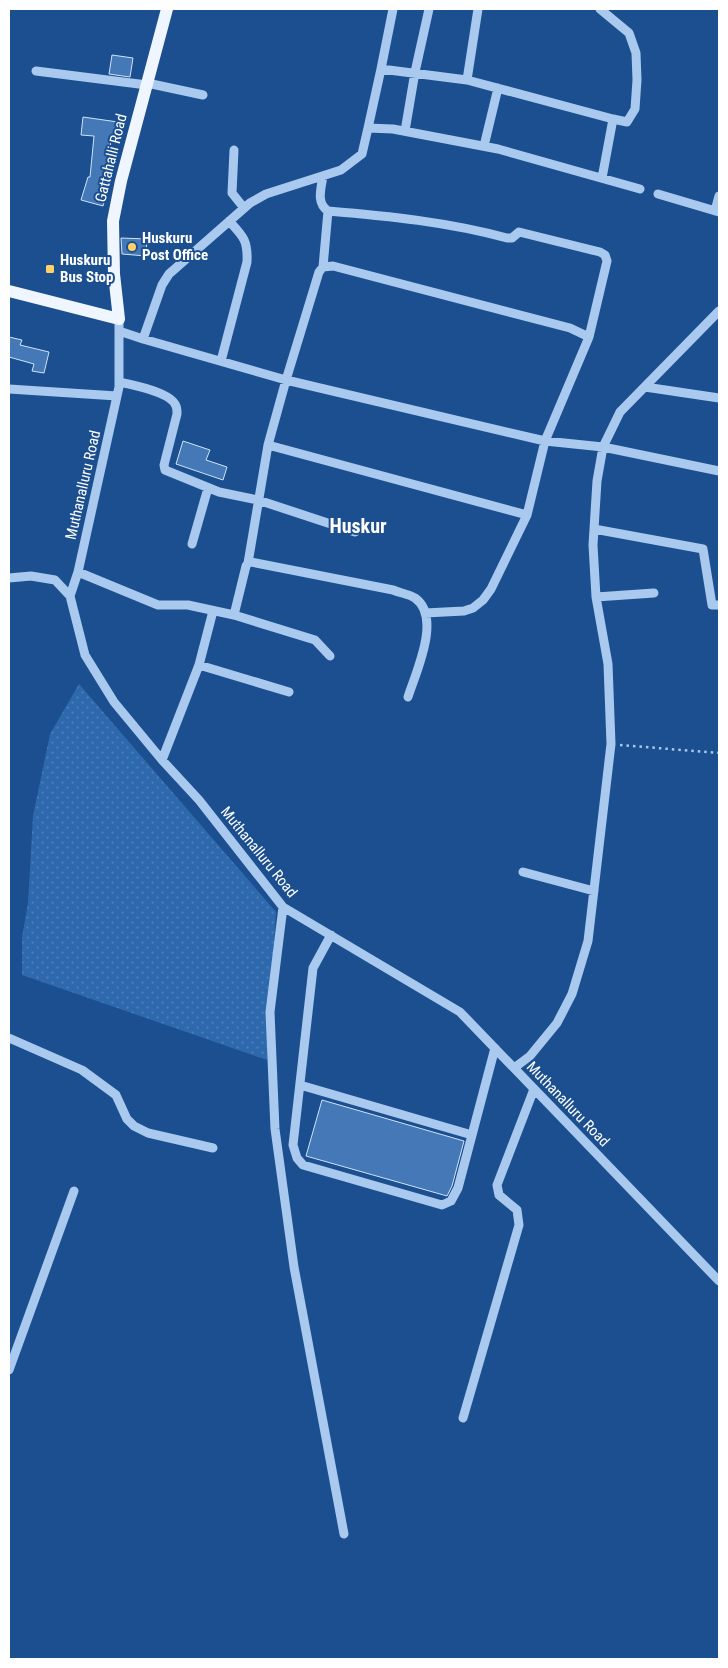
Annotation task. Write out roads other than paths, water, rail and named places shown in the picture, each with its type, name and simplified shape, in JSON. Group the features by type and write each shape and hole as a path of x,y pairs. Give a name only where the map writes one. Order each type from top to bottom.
{"main road":[{"name":"Gattahalli Road","path":"119,325 114,274 113,221 121,181 167,9"},
{"path":"9,291 119,325"}],"street":[{"path":"143,339 164,279 244,208 266,194 341,170 362,154 393,9"},
{"path":"405,131 430,9"},
{"path":"467,80 478,9"},
{"path":"381,68 467,80 627,122 635,109 636,53 629,33 600,9"},
{"path":"36,71 147,84 204,95"},
{"path":"484,146 498,88"},
{"path":"602,178 613,119"},
{"path":"368,128 393,129 484,146 640,190"},
{"path":"234,150 232,193 244,208"},
{"path":"323,176 320,201 323,208 328,211 386,216 474,229 507,238 512,238 519,232 600,252 605,255 607,261 589,336 545,441 527,515 492,589 473,608 464,611 425,613"},
{"path":"658,194 717,212 719,196"},
{"path":"234,615 248,563 268,446 319,272 323,266 328,211"},
{"path":"222,361 247,262 247,247 243,236 229,221"},
{"path":"323,266 332,266 408,285 570,328 589,336"},
{"path":"514,1068 530,1056 557,1024 572,994 588,941 611,744 608,664 596,597 594,545 597,481 603,447 620,412 719,311"},
{"path":"119,325 143,339 286,380 545,441 603,447 719,471"},
{"name":"Muthanalluru Road","path":"119,325 119,382 117,396 78,572 70,596 85,655 114,702 162,760 200,800 283,907 460,1012 719,1281"},
{"path":"119,382 165,396 177,407 165,470 219,492 258,500 355,532"},
{"path":"645,387 719,398"},
{"path":"9,389 117,396"},
{"path":"268,446 527,515"},
{"path":"192,544 208,488"},
{"path":"594,529 703,549 712,605 719,605"},
{"path":"248,563 251,562 393,590 414,598 424,608 428,620 425,642 408,697"},
{"path":"78,572 158,605 179,604 234,615 314,640 330,656"},
{"path":"9,578 31,576 55,580 70,596"},
{"path":"596,597 654,593"},
{"path":"162,760 199,665 213,611"},
{"path":"199,665 289,692"},
{"path":"522,872 594,891"},
{"path":"283,907 270,1012 275,1130 294,1267 344,1534"},
{"path":"331,936 312,968 294,1145 296,1158 303,1165 442,1205 451,1201 458,1188 495,1048"},
{"path":"9,1038 82,1070 116,1095 127,1119 134,1126 148,1133 213,1148"},
{"path":"300,1085 472,1135"},
{"path":"464,1418 519,1225 517,1210 499,1195 497,1185 534,1089"},
{"path":"9,1370 74,1191"}],"place":[{"name":"Huskuru Post Office","path":"132,247"},
{"name":"Huskuru Bus Stop","path":"50,269"}],"district":[{"name":"Huskur","path":"358,526"}]}
